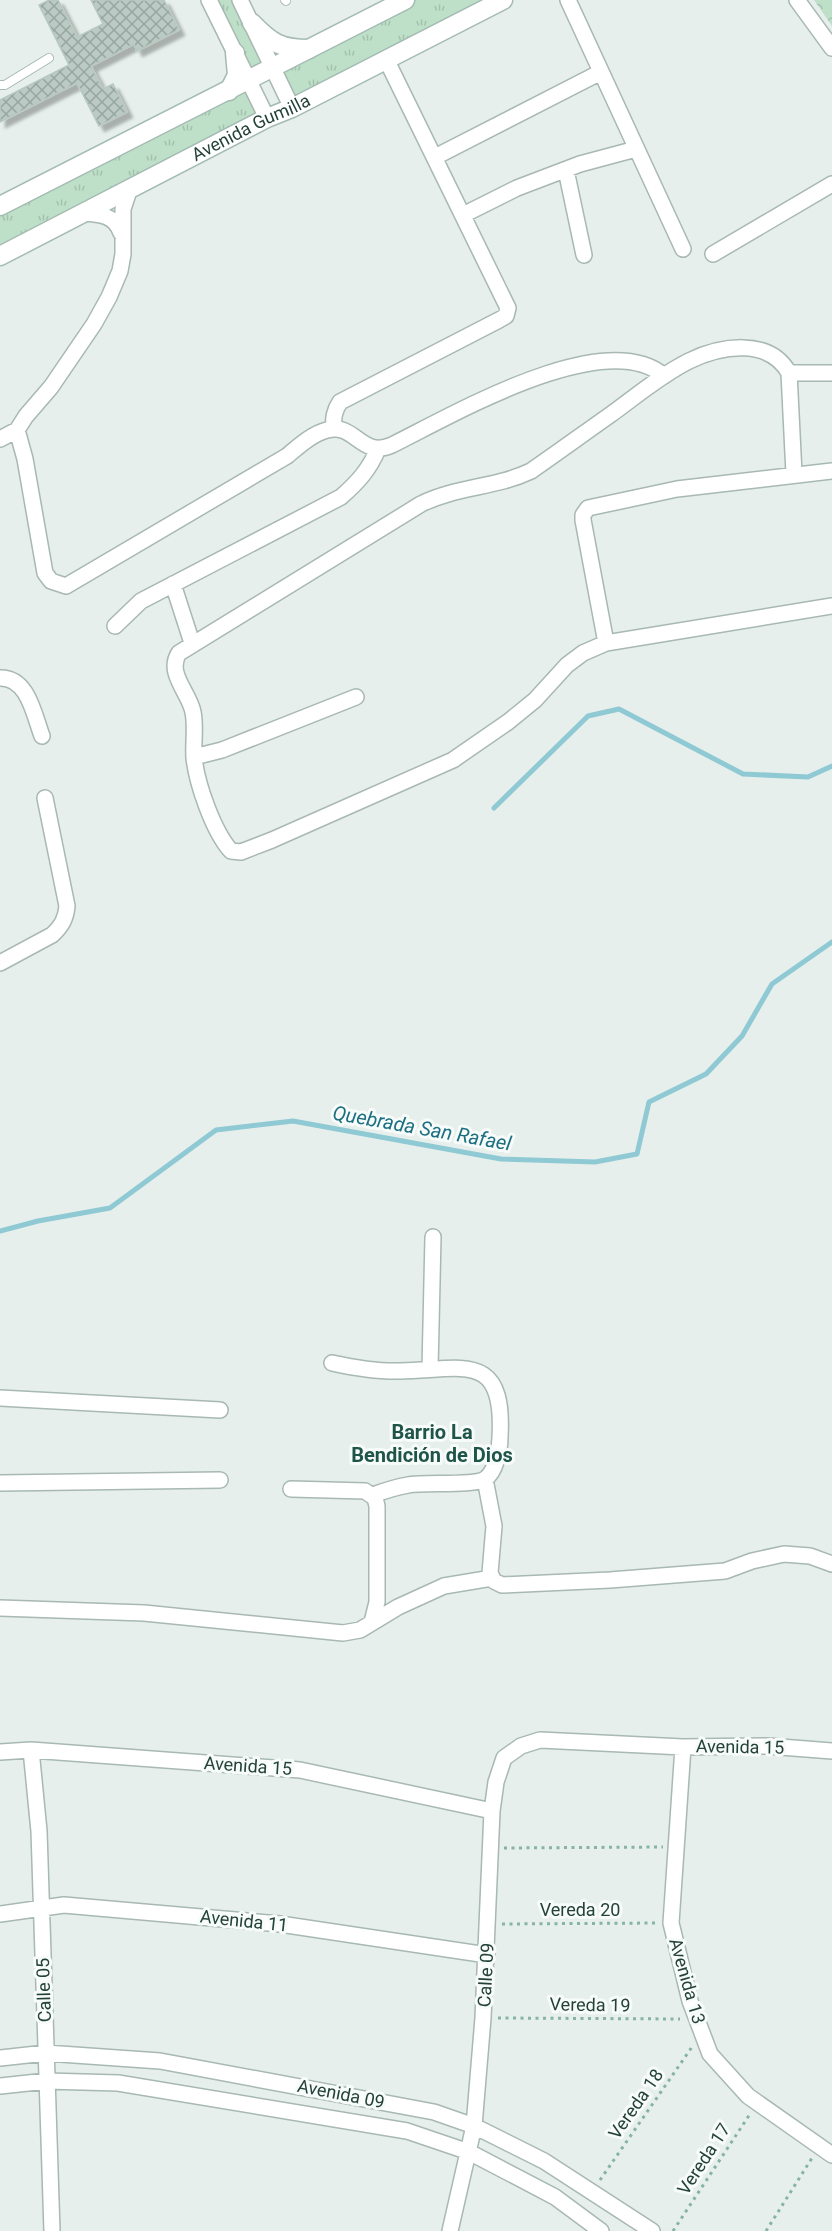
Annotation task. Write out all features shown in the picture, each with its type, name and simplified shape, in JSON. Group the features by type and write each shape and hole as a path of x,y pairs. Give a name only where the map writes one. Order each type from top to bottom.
{"main road":[{"path":"0,206 311,49 383,5 405,0"},
{"name":"Avenida Gumilla","path":"0,256 267,118 292,108 503,0"},
{"path":"252,23 269,40 279,45 311,49"},
{"path":"229,91 237,75 235,53"}],"street":[{"path":"209,0 267,118"},
{"path":"240,0 292,108"},
{"path":"568,0 683,249"},
{"path":"797,0 832,48"},
{"path":"334,429 333,419 340,402 506,316 508,308 387,59"},
{"path":"435,157 600,72"},
{"path":"463,215 517,188 566,170 636,149"},
{"path":"566,170 584,255"},
{"path":"713,254 832,184"},
{"path":"0,439 17,429 51,387 94,324 109,297 123,254 123,209 130,188"},
{"path":"83,213 111,218 118,225 122,236"},
{"path":"794,474 789,373 784,365 771,355 741,347 722,350 689,361 664,376 531,471 508,480 451,492 421,504 179,653 174,668 193,709 194,757 203,793 221,838 231,851 241,852 453,760 508,722 535,700 567,665 583,653 606,643 832,606"},
{"path":"17,429 25,459 45,573 51,581 66,586 287,456 305,441 326,430 334,429 350,434 363,444 378,449 392,445 506,388 545,373 580,365 618,361 647,364 664,376"},
{"path":"789,373 832,373"},
{"path":"115,626 141,601 341,497 359,482 370,467 378,449"},
{"path":"606,643 583,520 583,515 588,508 677,489 832,471"},
{"path":"173,584 192,644"},
{"path":"0,678 13,680 22,687 42,736"},
{"path":"194,757 222,750 356,697"},
{"path":"0,963 52,935 59,929 66,914 68,906 45,798"},
{"path":"430,1369 433,1238"},
{"path":"332,1362 373,1370 401,1371 457,1367 474,1369 481,1372 493,1386 499,1402 500,1438 492,1473 485,1479 476,1482 409,1485 373,1495"},
{"path":"0,1398 220,1410"},
{"path":"485,1479 494,1526 489,1567 492,1578 497,1584 508,1586 725,1571 752,1561 784,1554 810,1556 832,1564"},
{"path":"0,1483 220,1480"},
{"path":"291,1489 365,1491 373,1495 377,1502 377,1602 372,1622"},
{"path":"0,1608 144,1612 343,1634 360,1630 398,1607 444,1586 492,1578"},
{"name":"Avenida 15","path":"540,1740 683,1747 768,1746 832,1751"},
{"name":"Calle 09","path":"450,2231 474,2126 489,1924 492,1811 496,1782 504,1758 521,1746 540,1740"},
{"name":"Avenida 13","path":"683,1747 671,1923 690,2001 710,2054 748,2096 826,2151"},
{"name":"Avenida 15","path":"0,1752 31,1750 300,1770 492,1811"},
{"name":"Calle 05","path":"31,1750 39,1831 52,2231"},
{"name":"Avenida 11","path":"0,1914 64,1905 280,1924 487,1955"},
{"name":"Avenida 09","path":"0,2058 46,2053 160,2061 434,2112 474,2126 544,2161 652,2231"},
{"name":"Avenida 09","path":"0,2086 47,2081 118,2083 407,2131 469,2152 555,2198 601,2231"}],"lane":[{"path":"0,85 5,85 49,58"}],"path":[{"path":"491,1848 676,1847"},
{"name":"Vereda 20","path":"489,1924 671,1923"},
{"name":"Vereda 19","path":"483,2018 700,2026"},
{"name":"Vereda 18","path":"592,2191 700,2026"},
{"name":"Vereda 17","path":"673,2231 758,2102"},
{"path":"766,2231 826,2151"}],"green space":[{"path":"209,0 240,0 274,67 249,81"},
{"path":"407,0 491,0 293,102 277,68"},
{"path":"814,0 832,0 832,26"},
{"path":"248,83 264,117 0,253 0,208"}],"building":[{"path":"49,0 58,0 77,37 103,24 91,0 164,0 179,30 137,51 134,44 91,66 103,89 113,84 127,112 99,126 77,83 0,122 0,100 69,65 39,5"}],"waterway":[{"path":"494,808 588,716 619,709 743,774 808,777 832,766"},
{"name":"Quebrada San Rafael","path":"0,1231 38,1221 110,1208 216,1130 293,1121 501,1159 595,1162 637,1154 649,1102 706,1074 742,1036 772,984 832,942"}],"district":[{"name":"Barrio La Bendición de Dios","path":"432,1444"}]}
